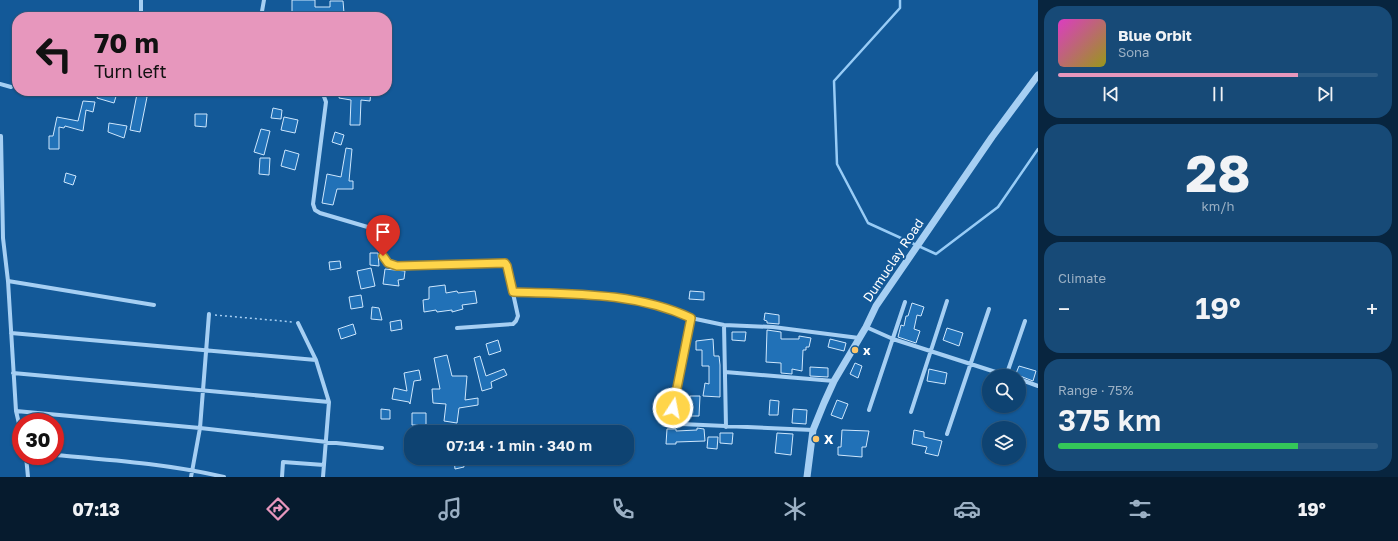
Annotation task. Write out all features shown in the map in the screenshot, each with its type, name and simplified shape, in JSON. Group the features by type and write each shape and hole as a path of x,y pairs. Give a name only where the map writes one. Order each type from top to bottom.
{"street":[{"path":"141,0 141,12"},
{"path":"262,12 264,0"},
{"name":"Dumuclay Road","path":"807,477 813,430 834,381 866,327 876,306 992,137 1038,76"},
{"path":"0,84 12,87"},
{"path":"324,96 326,102 313,204 315,210 320,213 371,228 374,231 383,256 388,263 397,266 505,263 507,266 518,316 513,324 457,328"},
{"path":"0,136 3,238 8,281 16,411 200,428 382,448"},
{"path":"8,281 154,305"},
{"path":"513,292 606,295 674,310 691,318 724,325 773,327 859,338"},
{"path":"911,412 947,301"},
{"path":"869,410 905,302"},
{"path":"947,434 989,309"},
{"path":"191,477 200,428 209,314"},
{"path":"691,318 673,408 675,418 681,424 813,430"},
{"path":"1009,369 1025,321"},
{"path":"298,323 316,360 329,402 323,477"},
{"path":"724,325 726,427"},
{"path":"866,327 893,339 985,369"},
{"path":"11,333 316,360"},
{"path":"725,372 834,381"},
{"path":"13,373 203,389 329,402"},
{"path":"1026,382 1038,386"},
{"path":"64,456 147,463 193,469 224,477"},
{"path":"282,477 284,462 324,465"},
{"path":"27,465 28,477"}],"path":[{"path":"209,314 298,323"}],"building":[{"path":"292,0 315,0 315,7 330,7 330,1 343,1 344,12 292,12"},
{"path":"98,96 116,96 114,103 97,98"},
{"path":"137,96 147,97 140,132 130,130"},
{"path":"339,96 370,96 370,101 361,100 360,125 350,125 351,100 339,98"},
{"path":"83,101 95,102 93,112 86,110 83,131 65,126 64,128 59,127 59,149 49,149 49,136 53,136 57,117 78,121"},
{"path":"273,108 282,110 281,119 271,118"},
{"path":"195,114 207,114 206,127 195,126"},
{"path":"284,117 298,120 295,133 281,130"},
{"path":"109,123 127,126 124,138 108,132"},
{"path":"261,129 270,131 264,155 254,152"},
{"path":"335,132 344,135 341,145 332,142"},
{"path":"346,148 352,149 349,181 353,181 353,189 337,189 333,205 322,203 327,174 341,177"},
{"path":"285,150 299,154 295,170 281,166"},
{"path":"260,158 270,158 269,175 259,174"},
{"path":"66,173 76,176 73,185 64,182"},
{"path":"370,253 378,253 379,266 370,265"},
{"path":"340,261 341,268 330,270 329,262"},
{"path":"371,268 375,286 361,289 357,271"},
{"path":"385,269 405,271 404,279 398,280 399,286 383,284"},
{"path":"445,285 446,293 457,291 458,293 475,291 477,303 462,305 463,309 452,312 452,310 437,312 436,310 424,312 423,300 429,299 429,287"},
{"path":"690,291 704,292 704,300 689,299"},
{"path":"361,295 363,307 351,309 349,297"},
{"path":"912,303 924,307 921,316 917,315 914,329 920,331 916,343 898,337 901,325 904,326 906,316 908,316"},
{"path":"372,307 379,308 382,320 371,319"},
{"path":"765,313 779,315 779,324 767,323 767,321 764,320"},
{"path":"401,320 402,329 391,331 390,322"},
{"path":"353,324 356,334 341,339 338,329"},
{"path":"947,328 963,333 959,346 943,340"},
{"path":"767,330 781,332 781,339 799,339 799,336 811,338 809,347 806,347 806,350 803,350 802,371 792,369 792,374 781,373 781,363 766,362"},
{"path":"732,332 746,332 745,341 732,340"},
{"path":"713,339 714,356 719,356 720,397 703,396 705,383 709,384 709,366 702,366 702,350 696,350 696,341"},
{"path":"830,339 846,343 844,351 828,347"},
{"path":"498,340 501,351 489,355 486,344"},
{"path":"447,355 452,376 467,376 465,400 478,398 478,405 459,408 457,423 444,421 446,404 433,403 432,389 440,389 434,358"},
{"path":"480,356 486,376 504,369 507,375 491,382 492,388 482,391 474,358"},
{"path":"855,363 862,366 858,378 850,374"},
{"path":"1019,366 1036,371 1033,381 1026,378 1026,369 1018,369"},
{"path":"810,367 828,368 828,377 810,376"},
{"path":"929,369 947,373 945,384 927,381"},
{"path":"419,370 421,380 414,381 410,404 409,402 392,399 394,388 407,391 404,373"},
{"path":"690,396 700,396 699,416 690,416"},
{"path":"770,400 779,401 778,415 769,415"},
{"path":"837,400 848,404 842,419 831,415"},
{"path":"381,409 390,410 390,419 381,419"},
{"path":"793,409 807,410 806,424 792,423"},
{"path":"412,413 426,413 426,425 412,425"},
{"path":"697,428 704,429 705,441 676,442 676,444 666,444 667,429 676,429 676,431 697,430"},
{"path":"842,430 869,431 866,447 862,447 862,457 838,455 838,447 841,447"},
{"path":"914,430 924,432 924,437 942,441 938,456 925,453 927,447 912,444"},
{"path":"720,433 733,433 732,444 720,443"},
{"path":"777,433 793,434 791,455 775,453"},
{"path":"708,437 718,437 717,449 707,448"},
{"path":"455,465 464,465 464,467 455,469"}],"waterway":[{"path":"900,0 900,8 834,81 837,164 868,223 936,254 998,207 1038,149"}],"place":[{"name":"x","path":"855,350"},
{"name":"X","path":"816,439"}],"route":[{"path":"383,256 388,263 397,266 505,263 513,292 606,295 674,310 691,318 673,408"}]}
